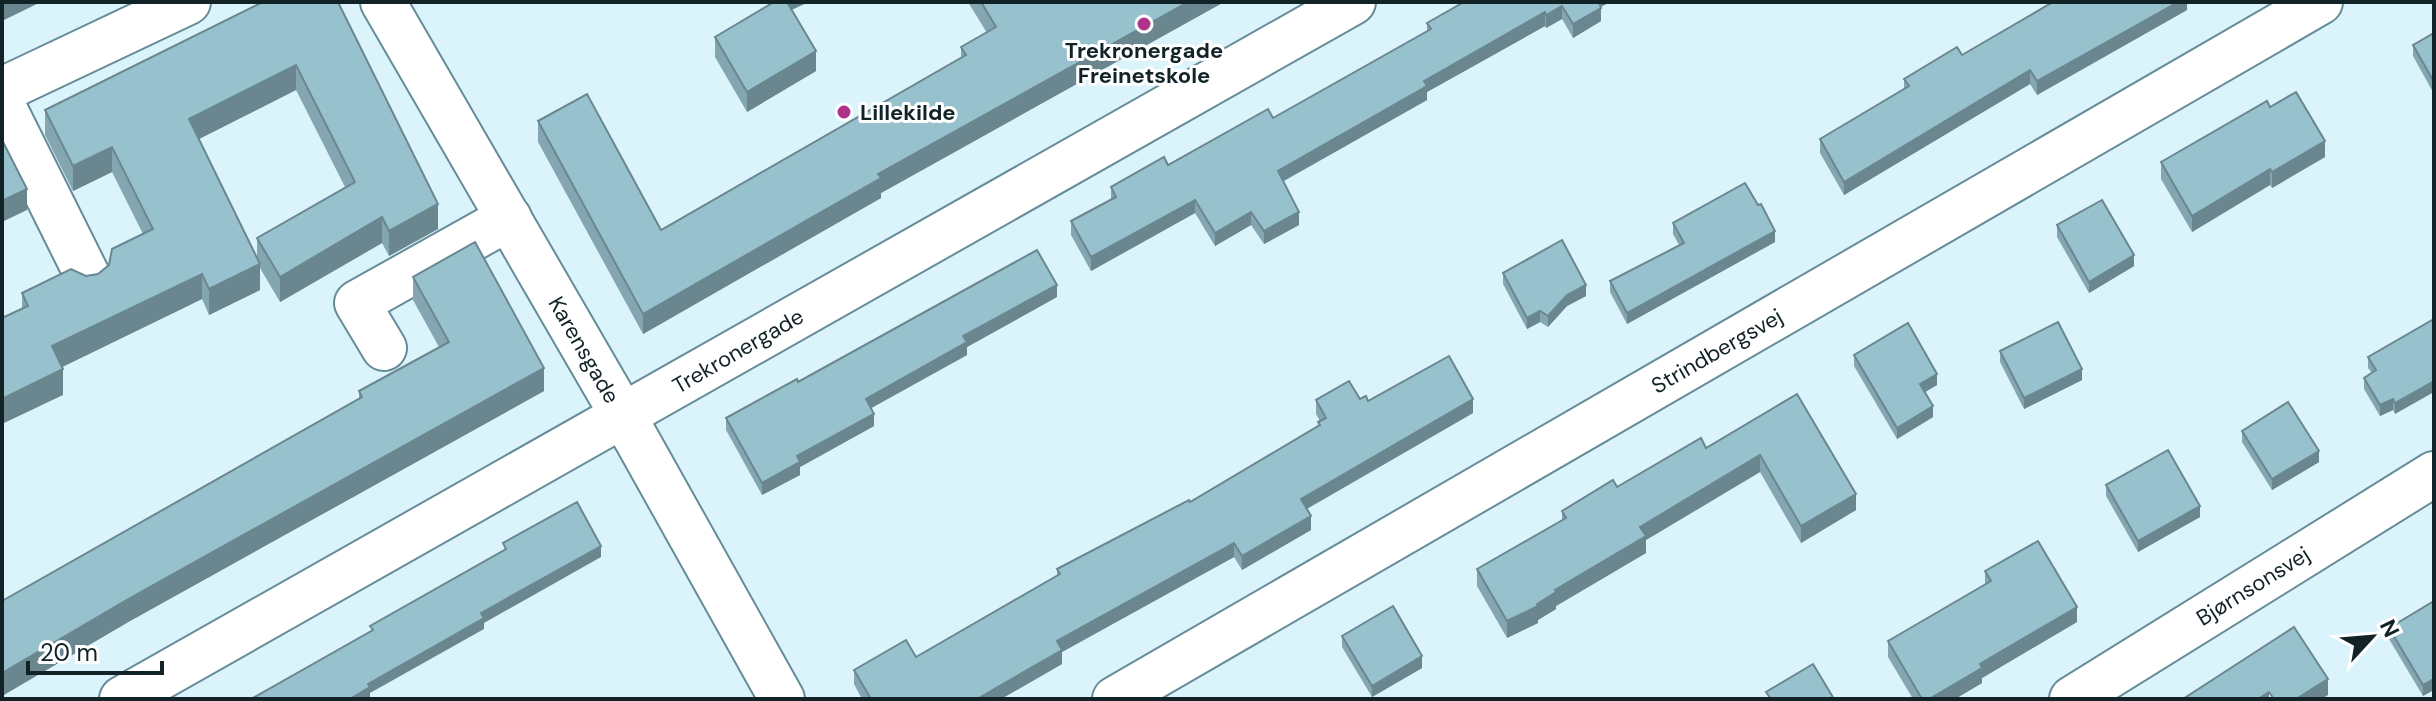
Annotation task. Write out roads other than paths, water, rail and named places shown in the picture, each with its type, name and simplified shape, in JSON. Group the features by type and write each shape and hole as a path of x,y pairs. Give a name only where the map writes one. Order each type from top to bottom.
{"street":[{"path":"2,90 188,2"},
{"name":"Karensgade","path":"383,2 782,699"},
{"name":"Trekronergade","path":"122,699 1353,2"},
{"name":"Strindbergsvej","path":"1115,699 2320,2"},
{"path":"2,104 88,277"},
{"path":"384,348 357,303 509,218"},
{"name":"Bjørnsonsvej","path":"2072,699 2434,474"}],"place":[{"name":"Trekronergade Freinetskole","path":"1144,24"},
{"name":"Lillekilde","path":"844,112"}]}
